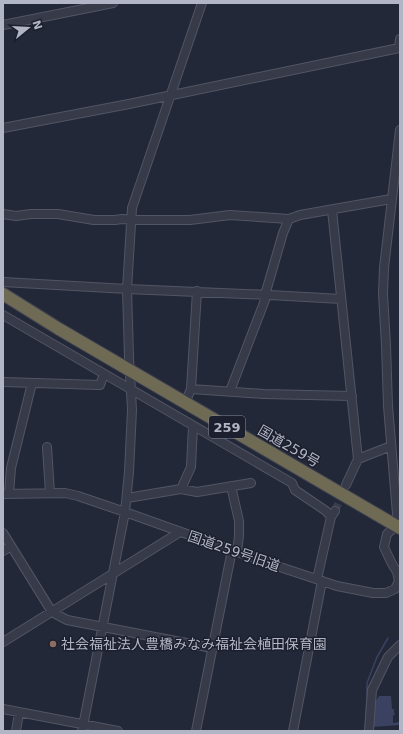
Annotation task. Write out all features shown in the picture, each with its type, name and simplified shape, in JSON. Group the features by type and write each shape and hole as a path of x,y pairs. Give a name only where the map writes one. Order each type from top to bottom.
{"highway":[{"name":"国道259号","path":"3,294 58,329 398,527"},
{"name":"国道259号","path":"3,303 58,329"}],"street":[{"path":"3,25 112,3"},
{"path":"82,728 127,498 132,410 129,370 127,289 132,208 202,3"},
{"path":"3,128 399,48 400,39"},
{"path":"398,527 388,406 383,294 391,199 400,130"},
{"path":"3,214 16,216 31,214 58,214 94,220 122,219 156,221 190,220 230,216 289,219 300,215 391,199"},
{"path":"332,210 358,459 346,485"},
{"path":"230,391 262,310 265,294 289,219"},
{"path":"3,282 341,299"},
{"path":"185,403 191,389 197,291"},
{"path":"3,315 292,482 295,490 326,512 333,514 293,731"},
{"path":"3,382 100,385 104,374"},
{"path":"6,494 32,383"},
{"path":"191,389 264,394 352,396"},
{"path":"181,489 191,467 193,426"},
{"path":"358,459 391,446"},
{"path":"47,447 50,493"},
{"path":"257,462 265,450"},
{"path":"127,498 181,489 197,492 251,483"},
{"path":"196,731 212,648 234,551 239,536 239,521 231,486"},
{"name":"国道259号旧道","path":"6,494 64,493 78,496 337,586 373,593 397,592 399,581 398,572 391,562 384,547 387,534 398,527"},
{"path":"3,642 180,532"},
{"path":"3,533 52,612 67,620 212,648"},
{"path":"3,551 11,546"},
{"path":"369,731 372,690 388,657 400,645"},
{"path":"3,709 82,728 118,731"},
{"path":"16,731 20,713"}],"water":[{"path":"379,696 391,696 392,709 394,709 395,715 393,715 393,723 400,722 400,725 373,727 375,702"}],"waterway":[{"path":"367,696 367,683 377,657 388,638"},
{"path":"365,731 367,697"}],"tunnel":[{"path":"335,511 344,490"}],"place":[{"name":"社会福祉法人豊橋みなみ福祉会植田保育園","path":"53,644"}]}
